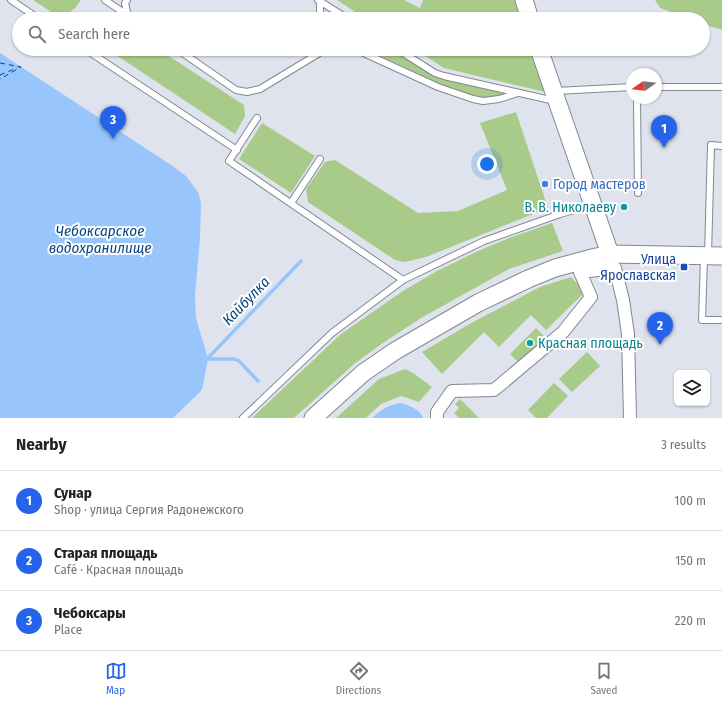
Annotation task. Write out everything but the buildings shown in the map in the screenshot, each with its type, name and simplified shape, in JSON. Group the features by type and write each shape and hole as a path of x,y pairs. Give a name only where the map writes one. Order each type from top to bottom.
{"street":[{"path":"524,0 528,12"},
{"path":"541,56 593,204 623,300 628,334 630,418"},
{"path":"313,418 363,373 395,350 478,302 528,279 555,268 592,258 612,261 711,255"},
{"path":"437,418 437,412 452,391 494,390 563,332 591,297 580,272 612,261"}],"lane":[{"path":"11,0 29,12"},
{"path":"105,0 123,12"},
{"path":"127,0 125,3 128,12"},
{"path":"319,1 320,12"},
{"path":"319,1 337,12"},
{"path":"96,56 237,150"},
{"path":"186,56 236,90 247,92 260,89 312,56"},
{"path":"370,56 438,87 473,99 483,101 499,99 518,93"},
{"path":"408,56 435,73 518,93 555,96 626,89"},
{"path":"662,87 722,87"},
{"path":"637,104 638,193"},
{"path":"257,118 230,161 404,280"},
{"path":"722,146 711,145 711,255 702,320 722,320"},
{"path":"291,203 320,159"},
{"path":"242,418 332,333 404,280 484,242 560,214 593,204"}],"green space":[{"path":"33,0 81,0 70,12 51,12"},
{"path":"337,0 404,0 420,8 423,0 515,0 519,12 355,12"},
{"path":"655,0 722,0 722,30 710,26 710,12 671,12 660,8"},
{"path":"118,56 169,56 244,105 245,116 235,134"},
{"path":"381,56 403,56 432,74 446,80 503,92 504,94 503,97 481,98 453,90"},
{"path":"425,56 533,56 545,92 444,68"},
{"path":"516,112 548,208 426,257 405,262 395,260 308,202 306,189 325,162 335,160 418,213 458,211 507,190 480,123"},
{"path":"262,123 315,156 291,193 239,159"},
{"path":"552,223 563,251 509,269 421,318 354,364 294,418 252,418 341,334 403,291 437,271 478,251"},
{"path":"571,277 585,292 546,330 531,315 499,347 484,332 442,374 422,352 473,322 540,287"},
{"path":"536,328 547,339 521,365 510,354"},
{"path":"587,352 600,366 572,392 559,379"},
{"path":"405,369 432,387 419,402 401,396 381,404 366,418 336,418 379,379"},
{"path":"554,383 568,396 547,418 536,418 528,410"},
{"path":"460,399 479,418 459,418 454,413 459,408 455,404"}],"water":[{"name":"Чебоксарское водохранилище","path":"0,53 171,165 186,176 198,192 201,203 195,296 196,318 208,359 202,390 173,418 0,418"},
{"path":"400,403 411,406 419,412 423,418 372,418 385,408"}],"waterway":[{"name":"Кайбулка","path":"208,358 301,261"},
{"path":"204,359 234,359 239,361 258,381"}],"ferry route":[{"path":"0,63 21,67 0,79"},
{"path":"0,75 17,68"}],"place":[{"name":"Чебоксары","path":"113,139"},
{"name":"Сунар","path":"664,148"},
{"name":"Город мастеров","path":"545,184"},
{"name":"В. В. Николаеву","path":"624,207"},
{"name":"Улица Ярославская","path":"684,267"},
{"name":"Красная площадь","path":"530,343"},
{"name":"Старая площадь","path":"660,345"}]}
